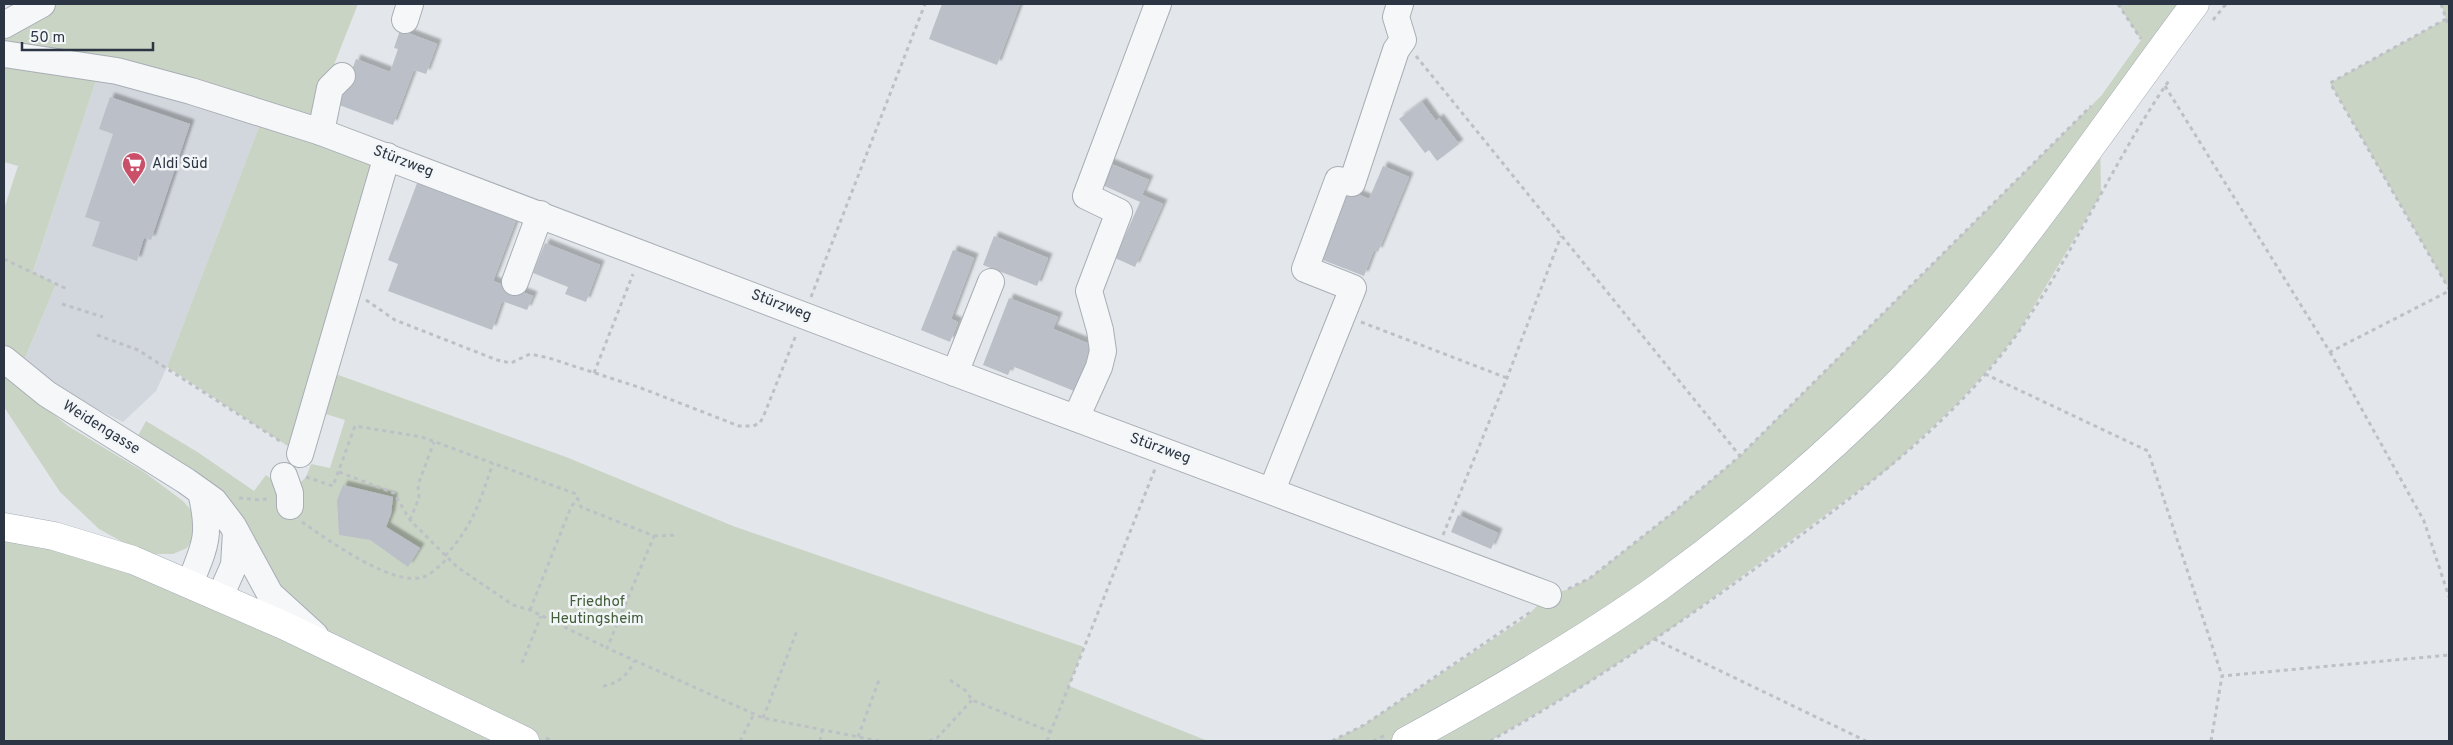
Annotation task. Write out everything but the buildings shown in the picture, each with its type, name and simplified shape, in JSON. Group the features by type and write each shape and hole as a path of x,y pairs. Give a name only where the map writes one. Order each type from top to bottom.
{"main road":[{"path":"1398,737 1553,656 1658,587 1731,531 1824,453 1901,380 1971,302 2057,193 2195,4"},
{"path":"4,527 54,536 133,560 220,597 535,739"}],"street":[{"path":"4,24 42,4"},
{"path":"1076,418 1099,367 1103,351 1100,330 1088,291 1119,212 1086,196 1158,4"},
{"path":"1272,490 1353,288 1305,269 1338,180 1352,183 1396,50 1403,40 1396,17 1400,4"},
{"name":"Stürzweg","path":"4,54 117,71 191,91 321,132 641,252 955,373 1436,551 1548,595"},
{"path":"321,132 330,88 342,76"},
{"path":"293,479 387,156"},
{"path":"515,282 540,214"},
{"path":"955,373 991,282"},
{"name":"Weidengasse","path":"4,359 47,394 201,492 224,512 270,594 311,633 346,655"},
{"path":"190,584 206,540 208,529 201,492"},
{"path":"220,597 234,565 236,532"}],"path":[{"path":"351,277 360,294 386,315 503,362 516,361 530,354 536,355 641,388 730,424 747,427 760,423 925,4"},
{"path":"2118,4 2141,40 2136,48"},
{"path":"2441,4 2449,27"},
{"path":"2330,352 2449,290 2330,83 2446,19"},
{"path":"1403,40 1740,456"},
{"path":"2165,86 2330,352 2424,521 2449,598"},
{"path":"1332,741 1364,725 1525,618 1548,595 1569,589 1590,578 1675,511 1740,456 2094,102"},
{"path":"1436,551 1507,378 1561,236"},
{"path":"594,373 641,252"},
{"path":"4,259 67,289"},
{"path":"62,304 103,317"},
{"path":"1342,315 1507,378"},
{"path":"97,335 138,350 293,479 333,486 355,426 422,437 576,494 581,507 654,536 678,535"},
{"path":"1984,374 2148,451 2222,676 2211,741"},
{"path":"410,520 419,498 418,485 434,442"},
{"path":"1047,741 1162,450"},
{"path":"293,479 298,520 369,565 407,578 424,577 447,557 472,521 493,463"},
{"path":"339,472 394,493 410,520 457,567 513,605 530,610 634,661 763,718 879,741"},
{"path":"235,497 262,500 293,479"},
{"path":"530,610 570,507 578,498"},
{"path":"607,648 654,536"},
{"path":"522,663 541,616"},
{"path":"763,718 797,631"},
{"path":"1654,640 1866,741"},
{"path":"2222,676 2449,655"},
{"path":"603,686 617,682 625,675 634,661"},
{"path":"858,737 879,680"},
{"path":"950,680 966,691 972,700 1051,732"},
{"path":"929,741 937,738 972,700"},
{"path":"740,741 754,714"},
{"path":"820,741 822,730"},
{"path":"1373,741 1398,737"},
{"path":"535,739 553,741"}],"shaded area":[{"path":"100,68 264,114 167,367 156,391 123,422 69,395 23,364 56,284 33,273"}],"green space":[{"name":"Friedhof Heutingsheim","path":"42,4 358,4 309,128 387,156 333,373 566,457 733,526 1084,647 1069,686 1208,741 4,741 4,529 283,625 245,548 132,447 146,421 199,453 254,491 266,475 290,493 306,477 311,464 330,468 345,420 313,410 300,454 167,367 264,114 100,68 33,272 56,284 19,373 4,359 4,209 18,166 4,162 4,25"},
{"path":"2118,4 2195,4 2100,135 2101,194 2019,331 1995,362 1957,404 1889,468 1673,627 1583,686 1490,741 1332,741 1364,725 1525,618 1548,595 1569,589 1590,578 1675,511 1740,456 2101,96 2141,40"},
{"path":"2441,4 2449,4 2449,289 2330,83 2446,19"},
{"path":"4,375 68,426 144,472 183,501 191,510 195,526 194,536 187,548 173,554 155,554 128,545 99,529 60,492 4,407"}],"place":[{"name":"Aldi Süd","path":"134,185"}]}
